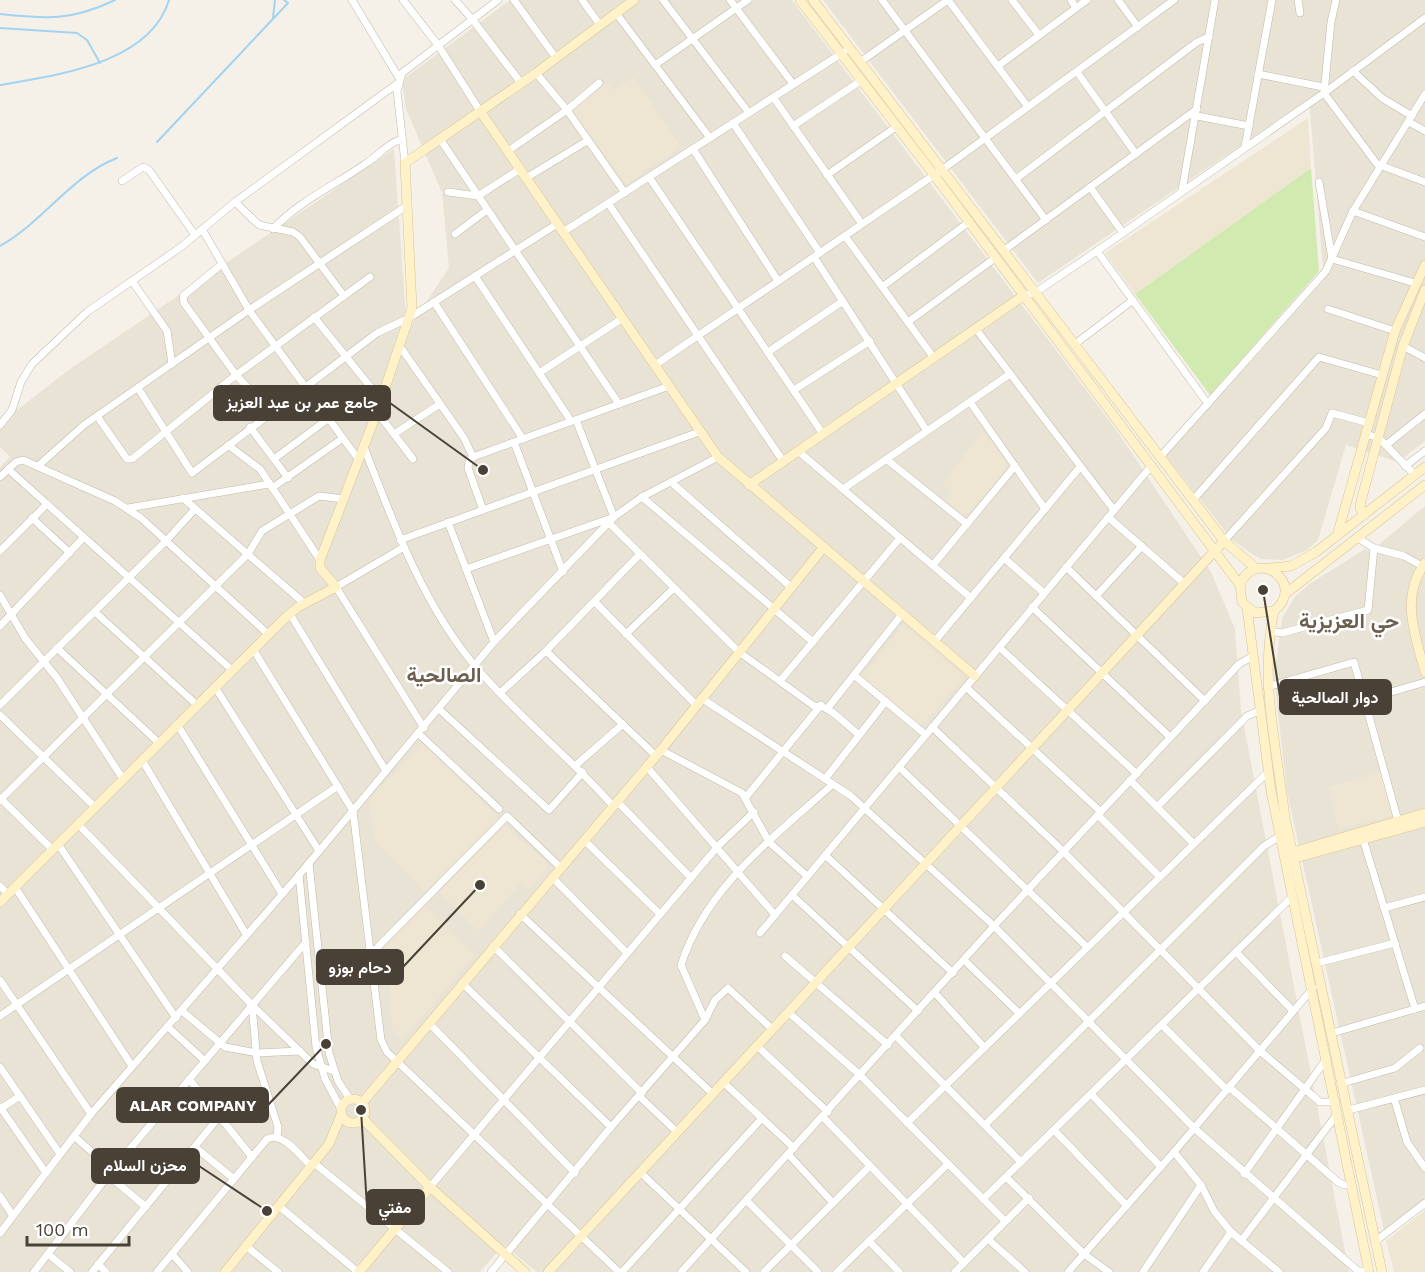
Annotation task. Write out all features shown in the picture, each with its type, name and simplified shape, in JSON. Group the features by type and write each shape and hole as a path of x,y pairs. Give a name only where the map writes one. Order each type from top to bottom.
{"street":[{"path":"352,0 398,81 413,288 409,318 377,412 320,560 320,568 336,587 421,731 499,809"},
{"path":"404,0 438,45 480,111 718,457 975,676"},
{"path":"455,0 521,83"},
{"path":"0,425 12,410 21,382 40,354 87,312 195,235 235,202 398,81 408,67 498,0"},
{"path":"514,0 556,58"},
{"path":"582,0 600,25"},
{"path":"405,163 536,73 634,0"},
{"path":"663,0 749,112"},
{"path":"730,0 793,84"},
{"path":"655,65 748,0"},
{"path":"800,0 934,175 1240,585"},
{"path":"813,0 1224,541 1282,580 1285,594"},
{"path":"882,0 1046,220"},
{"path":"860,62 948,0 1028,107"},
{"path":"1012,0 1039,35"},
{"path":"1071,0 1076,8"},
{"path":"998,66 1087,0"},
{"path":"1118,0 1138,27"},
{"path":"655,365 943,169 1174,0"},
{"path":"1182,191 1215,0"},
{"path":"1245,147 1272,0"},
{"path":"1298,0 1300,13"},
{"path":"1336,0 1331,22 1323,90 1352,134 1381,166 1425,182"},
{"path":"616,13 710,138"},
{"path":"749,485 1023,296 1036,292 1097,251 1425,18"},
{"path":"1016,179 1197,42 1209,37"},
{"path":"138,388 165,434 192,473 377,333 409,318 515,251 625,193 850,48"},
{"path":"1353,71 1382,98 1425,131"},
{"path":"1077,72 1136,154"},
{"path":"536,73 567,110 586,141 625,193"},
{"path":"1258,74 1323,90"},
{"path":"793,126 862,80"},
{"path":"508,151 567,110 599,83"},
{"path":"1160,457 1326,271 1353,211 1425,94"},
{"path":"773,97 862,224"},
{"path":"1003,251 1194,113 1249,126"},
{"path":"733,123 927,431"},
{"path":"827,175 896,127"},
{"path":"273,229 295,207 371,160 394,141 402,139"},
{"path":"440,139 619,404"},
{"path":"526,178 586,141"},
{"path":"693,149 778,281"},
{"path":"122,181 143,167 149,170 195,235"},
{"path":"448,192 478,196 520,169"},
{"path":"649,177 823,434"},
{"path":"1319,182 1332,259"},
{"path":"1090,187 1123,233"},
{"path":"235,202 258,225 300,237 344,296"},
{"path":"608,203 783,461"},
{"path":"38,466 97,416 210,340 249,310 408,205"},
{"path":"455,234 487,210"},
{"path":"1353,211 1425,237"},
{"path":"882,287 969,222"},
{"path":"202,229 249,310 359,460"},
{"path":"845,236 934,357"},
{"path":"1097,251 1208,404"},
{"path":"908,322 995,258"},
{"path":"1332,259 1415,283"},
{"path":"222,264 187,292 182,299 237,375 271,411"},
{"path":"1337,536 1395,331 1425,265"},
{"path":"475,276 539,373 574,420 597,469 610,520 640,554 739,652 814,706 824,707 859,735"},
{"path":"97,416 129,460 275,346 370,277"},
{"path":"132,281 167,331 172,364"},
{"path":"1364,515 1360,508 1360,501 1382,441 1403,346 1424,296"},
{"path":"1075,344 1133,300"},
{"path":"768,352 843,301"},
{"path":"434,302 523,439"},
{"path":"1328,309 1395,331"},
{"path":"314,317 381,400"},
{"path":"539,373 623,318"},
{"path":"976,329 1080,466 1111,513 1142,546 1185,584"},
{"path":"794,390 870,341"},
{"path":"399,345 464,438 474,457"},
{"path":"1403,346 1425,357"},
{"path":"1193,500 1319,357 1382,375"},
{"path":"843,489 1010,374"},
{"path":"483,510 468,468 469,461 474,457 669,386"},
{"path":"274,459 371,387"},
{"path":"970,402 1045,509"},
{"path":"394,434 440,404"},
{"path":"377,412 413,459"},
{"path":"548,1272 1185,584 1326,428 1332,413 1369,423"},
{"path":"1382,441 1425,414"},
{"path":"250,427 288,478"},
{"path":"0,902 268,634 304,603 336,587 402,544 448,522 699,432"},
{"path":"1366,434 1382,441 1415,475"},
{"path":"128,508 271,486 288,478 343,438"},
{"path":"514,442 563,572"},
{"path":"228,445 260,469 320,560"},
{"path":"364,447 402,544 450,632 475,665 500,693 691,878"},
{"path":"798,451 971,598"},
{"path":"1406,466 1425,451"},
{"path":"0,1233 91,1114 299,875 494,642 610,520 642,497 718,457"},
{"path":"886,459 967,524"},
{"path":"0,477 20,460 38,466 128,508 268,634"},
{"path":"760,933 1152,465"},
{"path":"933,565 1015,466"},
{"path":"935,641 1080,466"},
{"path":"595,602 699,702 833,784 864,808 994,926 1125,1060 1244,1174 1358,1271 1369,1272 1313,988 1280,836 1259,711 1247,608 1240,598 1240,585 1246,574 1262,568 1286,567 1298,563 1337,536 1425,466"},
{"path":"8,469 232,670"},
{"path":"671,482 792,588"},
{"path":"1247,608 1260,614 1274,610 1281,603 1285,594 1425,485"},
{"path":"176,1018 119,934 55,847 0,799 84,718 177,621 248,554 262,531 319,496 344,499"},
{"path":"642,497 813,642"},
{"path":"183,498 304,603"},
{"path":"0,551 47,504"},
{"path":"0,705 166,541 195,509"},
{"path":"32,519 69,553"},
{"path":"466,569 610,520"},
{"path":"448,522 494,642"},
{"path":"0,627 84,537"},
{"path":"780,681 900,538"},
{"path":"1358,538 1374,548 1404,556 1424,565 1413,587 1411,614 1425,672"},
{"path":"1096,596 1142,546"},
{"path":"362,1103 647,767 823,548"},
{"path":"1270,631 1282,633 1368,610 1374,548"},
{"path":"500,693 546,651 640,554"},
{"path":"1004,558 1044,593"},
{"path":"1066,567 1205,701"},
{"path":"626,634 674,588"},
{"path":"0,595 123,779"},
{"path":"1032,607 1170,737"},
{"path":"1274,610 1270,631 1267,687 1285,818 1382,1272"},
{"path":"95,612 197,705"},
{"path":"746,797 783,752 855,676 903,613"},
{"path":"290,614 386,771"},
{"path":"999,647 1137,774"},
{"path":"57,648 159,743"},
{"path":"253,649 353,811 381,1040 397,1062 620,1272 762,1118"},
{"path":"546,651 623,724 658,753 746,797 769,842 807,876"},
{"path":"681,1272 826,1115 994,926 1239,664 1253,656"},
{"path":"1267,687 1354,662 1398,821"},
{"path":"855,676 926,735"},
{"path":"1364,700 1425,682"},
{"path":"215,687 319,851"},
{"path":"966,687 1100,813 1159,876"},
{"path":"825,779 886,701"},
{"path":"439,709 549,810 583,772"},
{"path":"1157,807 1247,716 1259,711"},
{"path":"0,715 95,807"},
{"path":"177,724 282,894"},
{"path":"576,765 623,724"},
{"path":"932,727 1064,852 1260,1051 1320,1102 1336,1102"},
{"path":"142,760 246,934"},
{"path":"647,767 718,846 775,915"},
{"path":"899,767 1087,947"},
{"path":"907,1123 1269,771"},
{"path":"1130,780 1193,843"},
{"path":"705,1020 681,965 690,938 722,889 769,842 833,784"},
{"path":"0,1016 338,786"},
{"path":"279,1206 359,1272 718,846 754,812"},
{"path":"1294,855 1425,813"},
{"path":"370,955 507,816 560,867"},
{"path":"1294,855 1425,822"},
{"path":"78,824 252,1005 321,1068 334,1071"},
{"path":"985,1125 1264,846 1280,836"},
{"path":"1363,839 1415,1009"},
{"path":"584,840 660,914"},
{"path":"825,855 953,973"},
{"path":"309,863 327,1044 334,1071 350,1099 362,1103 365,1110 363,1119"},
{"path":"299,875 321,1068 344,1120 352,1124 363,1119"},
{"path":"552,877 627,953"},
{"path":"0,886 12,890 69,969 132,1066"},
{"path":"792,895 918,1011"},
{"path":"983,1200 1292,897"},
{"path":"1384,908 1425,897"},
{"path":"520,914 600,986 713,1094"},
{"path":"34,1272 110,1172 306,942"},
{"path":"1317,963 1395,943"},
{"path":"493,946 677,1132"},
{"path":"1236,952 1293,1011"},
{"path":"785,956 888,1045"},
{"path":"964,960 1019,1013"},
{"path":"0,980 91,1114"},
{"path":"462,983 611,1127"},
{"path":"491,1272 611,1127 705,1020 716,1000 728,988 772,1029"},
{"path":"1068,1272 1174,1152 1313,988"},
{"path":"935,993 984,1047"},
{"path":"252,1005 260,1074 278,1127 277,1136"},
{"path":"1332,1033 1425,1006"},
{"path":"182,1011 219,1045 257,1053 300,1051"},
{"path":"788,1012 860,1075 1005,1221"},
{"path":"429,1023 575,1173"},
{"path":"1162,1025 1228,1088 1338,1182 1352,1185"},
{"path":"168,1027 205,1061"},
{"path":"896,1036 1022,1162"},
{"path":"757,1046 826,1115 870,1166 964,1263"},
{"path":"1343,1083 1399,1066 1420,1048"},
{"path":"1244,1174 1327,1058"},
{"path":"0,1067 60,1154"},
{"path":"189,1079 252,1157"},
{"path":"723,1082 794,1148"},
{"path":"1349,1110 1425,1090"},
{"path":"1091,1094 1161,1167"},
{"path":"20,1096 0,1108 46,1173"},
{"path":"1394,1098 1407,1142 1425,1168"},
{"path":"225,1272 333,1137 341,1112 350,1099"},
{"path":"1241,1241 1338,1113"},
{"path":"92,1272 219,1117"},
{"path":"363,1119 430,1187 525,1272"},
{"path":"1054,1130 1127,1206"},
{"path":"74,1136 146,1207"},
{"path":"157,1272 267,1139 277,1136"},
{"path":"277,1136 396,1228 448,1272"},
{"path":"195,1147 234,1179"},
{"path":"1174,1152 1201,1185 1214,1211 1231,1232 1279,1272"},
{"path":"789,1155 833,1203"},
{"path":"837,1272 948,1164"},
{"path":"764,1272 870,1166"},
{"path":"640,1172 746,1272"},
{"path":"1006,1177 1084,1254 1109,1272"},
{"path":"1143,1272 1201,1185"},
{"path":"0,1196 13,1216"},
{"path":"955,1272 1029,1198"},
{"path":"747,1201 818,1272"},
{"path":"1377,1240 1425,1203"},
{"path":"1203,1272 1231,1232"},
{"path":"988,1239 1025,1272"},
{"path":"869,1240 899,1272"},
{"path":"246,1246 278,1272"},
{"path":"48,1254 70,1272"},
{"path":"172,1254 188,1272"},
{"path":"98,1264 106,1272"}],"shaded area":[{"path":"510,0 792,0 1117,431 1211,572 1235,629 1241,711 1349,1272 537,1272 503,1245 480,1272 0,1272 0,467 10,457 0,447 0,423 70,369 394,149 407,331 449,268 442,193 406,109 402,80"},
{"path":"823,0 1425,0 1425,441 1398,462 1346,445 1318,540 1307,550 1283,560 1260,559 1232,540 1166,456 1324,280 1309,99 1038,283"},
{"path":"634,77 681,147 626,184 571,109 608,83 613,90"},
{"path":"1308,118 1311,168 1135,294 1105,253"},
{"path":"983,431 1006,463 1002,475 964,517 945,500 950,491 942,484"},
{"path":"1425,506 1425,1198 1384,1230 1287,792 1274,678 1282,619 1294,598 1308,585 1365,549 1370,552"},
{"path":"903,625 963,675 963,679 921,727 861,677"},
{"path":"421,745 424,745 500,819 426,892 374,840 369,799"},
{"path":"1382,772 1394,815 1339,830 1328,787"},
{"path":"506,825 549,866 530,889 521,882 479,931 439,892"},
{"path":"425,906 475,955 403,1039 392,1029 386,946"},
{"path":"1425,1210 1425,1272 1394,1272 1386,1241"}],"green space":[{"path":"1311,168 1319,271 1210,395 1135,294"}],"waterway":[{"path":"0,14 59,17 85,12 115,0"},
{"path":"0,85 73,71 122,52 142,39 159,22 169,0"},
{"path":"273,18 275,0"},
{"path":"157,142 288,3 284,0"},
{"path":"0,28 77,33 87,40 100,63"},
{"path":"0,246 30,225 85,176 117,158"}],"place":[{"name":"جامع عمر بن عبد العزيز","path":"483,470"},
{"name":"دوار الصالحية","path":"1263,590"},
{"name":"دحام بوزو","path":"480,885"},
{"name":"ALAR COMPANY","path":"326,1044"},
{"name":"مفتي","path":"361,1110"},
{"name":"محزن السلام","path":"267,1211"}],"district":[{"name":"حي العزيزية","path":"1349,620"},
{"name":"الصالحية","path":"444,674"}]}
